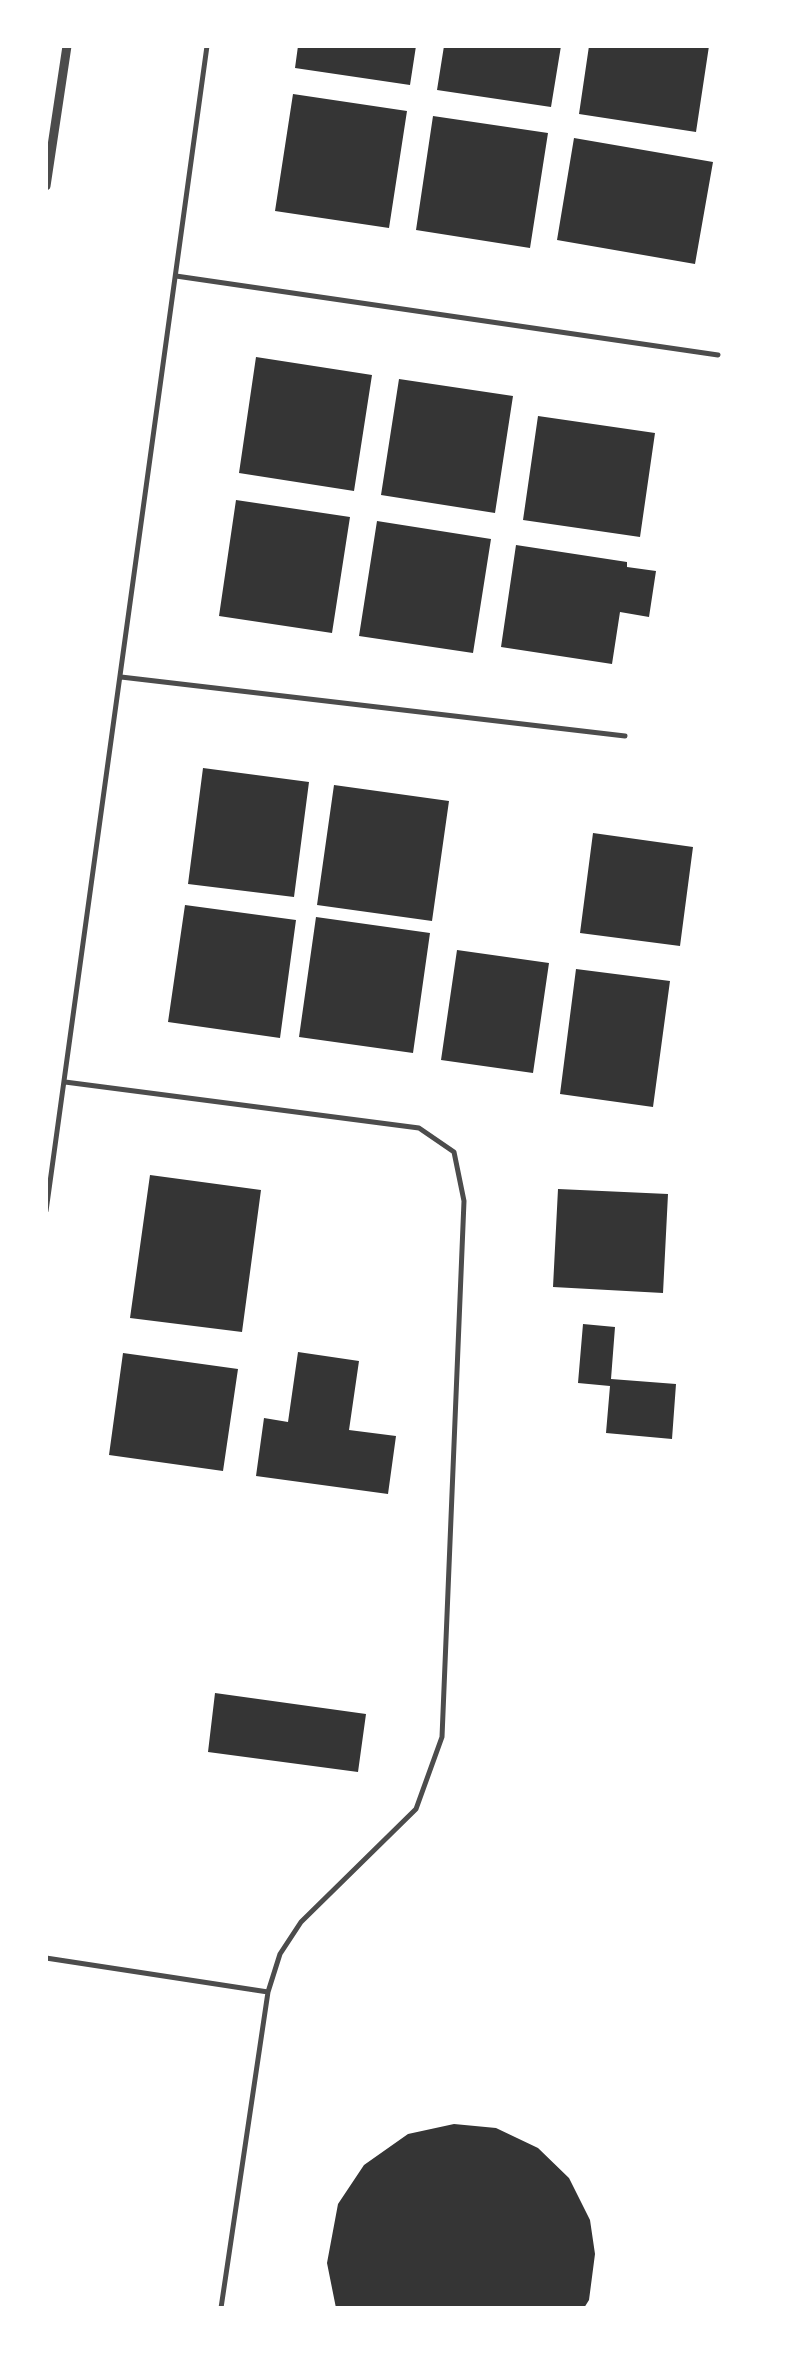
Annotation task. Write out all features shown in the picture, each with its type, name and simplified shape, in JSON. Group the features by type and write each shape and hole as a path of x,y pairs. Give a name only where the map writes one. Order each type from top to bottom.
{"street":[{"path":"46,186 67,46"},
{"path":"46,1211 207,46"},
{"path":"176,276 718,355"},
{"path":"121,676 626,736"},
{"path":"65,1082 419,1128 454,1152 464,1201 442,1737 416,1809 301,1922 280,1954 268,1992 221,2308"},
{"path":"46,1958 268,1992"}],"building":[{"path":"298,46 416,46 410,85 295,68"},
{"path":"444,46 561,46 551,107 437,90"},
{"path":"589,46 709,46 696,132 579,114"},
{"path":"293,94 407,111 389,228 275,211"},
{"path":"433,116 548,133 530,248 416,230"},
{"path":"574,138 713,162 695,264 557,240"},
{"path":"256,357 372,375 354,491 239,473"},
{"path":"399,379 513,396 495,513 381,495"},
{"path":"538,416 655,433 640,537 523,520"},
{"path":"236,500 350,517 332,633 219,616"},
{"path":"377,521 491,539 473,653 359,636"},
{"path":"516,545 627,562 627,567 656,571 649,617 620,612 612,664 501,647"},
{"path":"203,768 309,782 294,897 188,884"},
{"path":"334,785 449,801 432,921 317,905"},
{"path":"593,833 693,847 680,946 580,933"},
{"path":"185,905 296,920 280,1038 168,1022"},
{"path":"316,917 430,933 413,1053 299,1037"},
{"path":"457,950 549,963 533,1073 441,1060"},
{"path":"576,969 670,981 653,1107 560,1094"},
{"path":"150,1175 261,1190 242,1332 130,1318"},
{"path":"558,1189 668,1194 663,1293 553,1287"},
{"path":"583,1324 615,1327 611,1379 676,1384 672,1439 606,1433 610,1386 578,1383"},
{"path":"298,1352 359,1361 349,1430 396,1436 388,1494 256,1476 264,1418 288,1422"},
{"path":"123,1353 238,1369 223,1471 109,1455"},
{"path":"215,1693 366,1714 358,1772 208,1752"},
{"path":"454,2124 496,2128 538,2148 569,2178 590,2220 595,2254 589,2300 584,2308 336,2308 327,2263 338,2204 364,2165 408,2134"}]}
